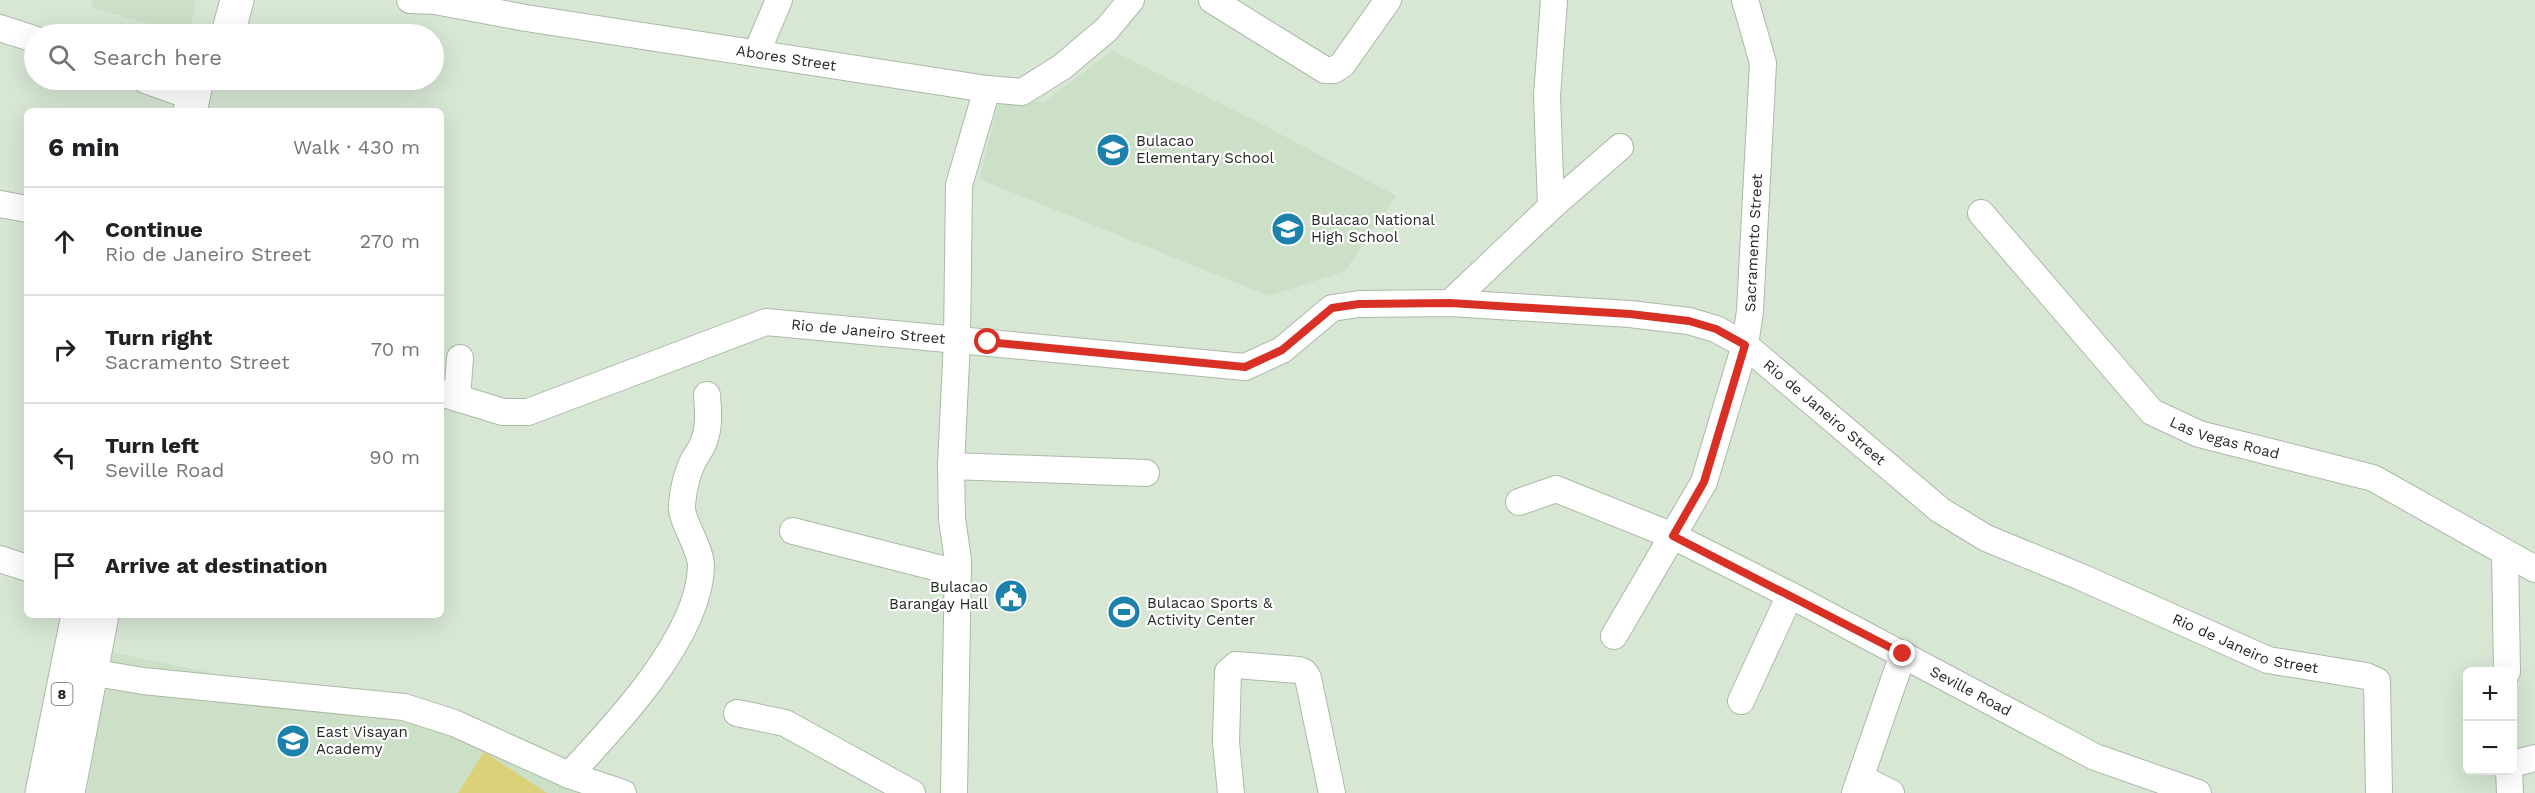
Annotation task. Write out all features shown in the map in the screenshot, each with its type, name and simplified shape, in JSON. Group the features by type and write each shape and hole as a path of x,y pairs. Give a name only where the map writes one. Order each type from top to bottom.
{"main road":[{"path":"209,24 215,0"},
{"path":"231,24 237,0"},
{"name":"8","path":"42,793 77,618"},
{"name":"8","path":"68,793 101,618"}],"street":[{"name":"Abores Street","path":"410,0 531,9 757,52 987,90 1022,92 1062,67 1107,29 1131,0"},
{"path":"757,52 779,0"},
{"path":"1220,2 1325,70 1334,70 1342,65 1388,0"},
{"path":"1551,207 1547,96 1554,0"},
{"name":"Sacramento Street","path":"1614,636 1704,482 1745,345 1750,311 1763,63 1745,0"},
{"path":"0,28 24,36"},
{"path":"181,90 202,96"},
{"path":"954,793 958,573 951,519 951,466 957,340 959,185 987,90"},
{"path":"1450,303 1551,207 1620,147"},
{"path":"0,204 24,208"},
{"name":"Las Vegas Road","path":"1981,213 2152,412 2199,434 2373,478 2535,569"},
{"name":"Rio de Janeiro Street","path":"449,396 503,412 528,412 766,322 1245,367 1282,350 1332,308 1359,304 1450,303 1630,314 1689,321 1716,329 1745,345 1940,510 1986,538 2081,577 2268,660 2366,676 2377,681 2379,793"},
{"path":"449,396 460,358"},
{"path":"569,776 628,712 671,649 694,603 701,564 681,508 692,464 705,440 708,421 707,395"},
{"path":"951,466 1146,473"},
{"name":"Seville Road","path":"1519,502 1556,489 1673,536 1903,654 2095,757 2198,793"},
{"path":"793,531 958,573"},
{"path":"2505,554 2507,667"},
{"path":"0,559 24,567"},
{"path":"1741,701 1790,595"},
{"path":"1891,793 1858,786 1903,654"},
{"path":"1231,793 1226,741 1228,684 1230,668 1236,665 1304,672 1308,678 1332,793"},
{"path":"90,672 143,681 404,706 454,723 569,776 623,793"},
{"path":"737,713 785,723 912,793"},
{"path":"2517,763 2535,758"},
{"path":"2509,775 2510,793"}],"shaded area":[{"path":"93,0 196,0 191,24 151,24 91,8"},
{"name":"Bulacao Elementary School","path":"1112,51 1254,120 1396,196 1345,271 1269,296 979,179 999,100 1044,102"},
{"name":"East Visayan Academy","path":"110,652 217,674 413,696 581,793 87,793"},
{"path":"484,752 547,793 458,793"}],"place":[{"name":"Bulacao Elementary School","path":"1113,150"},
{"name":"Bulacao National High School","path":"1288,229"},
{"name":"Bulacao Barangay Hall","path":"1011,596"},
{"name":"Bulacao Sports & Activity Center","path":"1124,612"},
{"name":"East Visayan Academy","path":"293,741"}],"route":[{"path":"988,342 1245,367 1282,350 1332,308 1359,304 1450,303 1630,314 1689,321 1716,329 1745,345 1704,482 1673,536 1903,654"}]}
